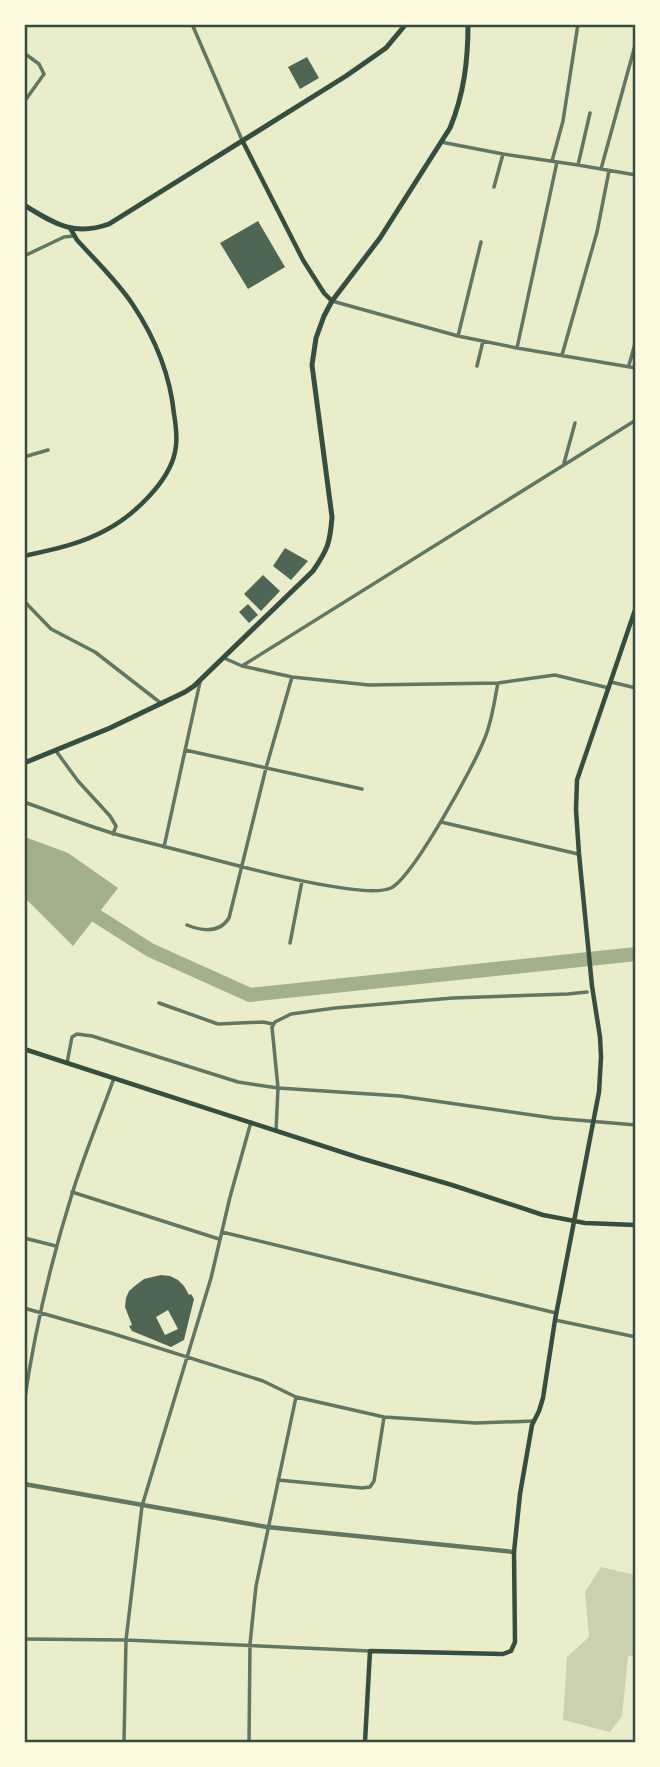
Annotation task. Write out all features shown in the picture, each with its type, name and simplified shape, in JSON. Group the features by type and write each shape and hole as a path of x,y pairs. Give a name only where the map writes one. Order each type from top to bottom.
{"main road":[{"path":"24,205 53,222 70,228 90,229 109,224 346,76 386,48 406,24"},
{"path":"24,763 162,704 200,682 313,570 324,554 331,539 332,517 312,365 316,338 332,301 380,238 450,128 461,95 467,61 468,24"},
{"path":"243,142 303,260 332,301"},
{"path":"24,556 62,548 106,531 141,505 167,474 176,450 172,393 156,345 131,301 70,228"},
{"path":"365,1742 370,1651 503,1654 510,1651 515,1642 514,1552 520,1494 534,1421 541,1406 556,1313 599,1092 600,1037 592,986 579,854 577,780 635,607"},
{"path":"24,1049 543,1215 575,1222 635,1226"}],"street":[{"path":"192,24 243,142"},
{"path":"517,348 563,121 578,24"},
{"path":"601,169 635,42"},
{"path":"24,53 39,64 44,74 24,102"},
{"path":"578,164 590,113"},
{"path":"441,142 635,175"},
{"path":"494,187 503,154"},
{"path":"562,355 597,232 609,171"},
{"path":"24,256 67,236 74,236"},
{"path":"458,336 481,242"},
{"path":"332,301 458,336 635,368"},
{"path":"629,366 635,340"},
{"path":"477,366 483,341"},
{"path":"242,666 635,421"},
{"path":"564,465 575,423"},
{"path":"24,457 48,450"},
{"path":"24,601 51,629 96,652 162,704"},
{"path":"225,658 242,666 292,677 369,685 498,683 555,675 635,688"},
{"path":"187,925 212,930 225,925 229,918 266,768 292,677"},
{"path":"164,846 200,682"},
{"path":"24,802 113,834 302,881 353,889 380,890 393,887 406,873 441,822 472,766 485,738 498,683"},
{"path":"185,750 362,789"},
{"path":"56,751 78,781 110,816 116,826 113,834"},
{"path":"441,822 579,854"},
{"path":"290,943 302,881"},
{"path":"159,1003 218,1024 273,1024 291,1014 335,1008 453,998 587,992"},
{"path":"273,1024 278,1088 276,1131"},
{"path":"67,1063 72,1037 79,1034 109,1040 238,1082 278,1088 400,1096 553,1118 635,1125"},
{"path":"24,1404 57,1246 72,1192 114,1078"},
{"path":"124,1742 126,1640 142,1506 211,1278 251,1122"},
{"path":"72,1192 219,1239"},
{"path":"222,1232 556,1313"},
{"path":"24,1238 57,1246"},
{"path":"24,1308 263,1381 296,1397 384,1417 476,1423 534,1421"},
{"path":"555,1321 635,1337"},
{"path":"249,1742 250,1644 256,1586 296,1397"},
{"path":"278,1480 362,1488 370,1486 374,1481 384,1417"},
{"path":"24,1484 267,1527 514,1552"},
{"path":"24,1639 250,1644 370,1651"}],"shaded area":[{"path":"25,837 68,853 118,888 73,946 25,898"},
{"path":"601,1567 635,1575 635,1656 628,1656 622,1716 610,1732 563,1720 567,1657 589,1637 585,1592"}],"building":[{"path":"307,57 319,78 300,89 288,67"},
{"path":"258,221 285,267 248,289 220,243"},
{"path":"285,548 308,561 291,580 273,566"},
{"path":"263,575 280,591 261,611 244,594"},
{"path":"248,604 258,615 249,623 239,612"},
{"path":"170,1276 178,1280 194,1299 184,1340 171,1347 132,1331 129,1326 132,1325 125,1307 126,1298 129,1291 144,1279","holes":["168,1310 178,1329 165,1335 156,1317"]}],"waterway":[{"path":"81,906 150,950 250,995 636,954"}]}
